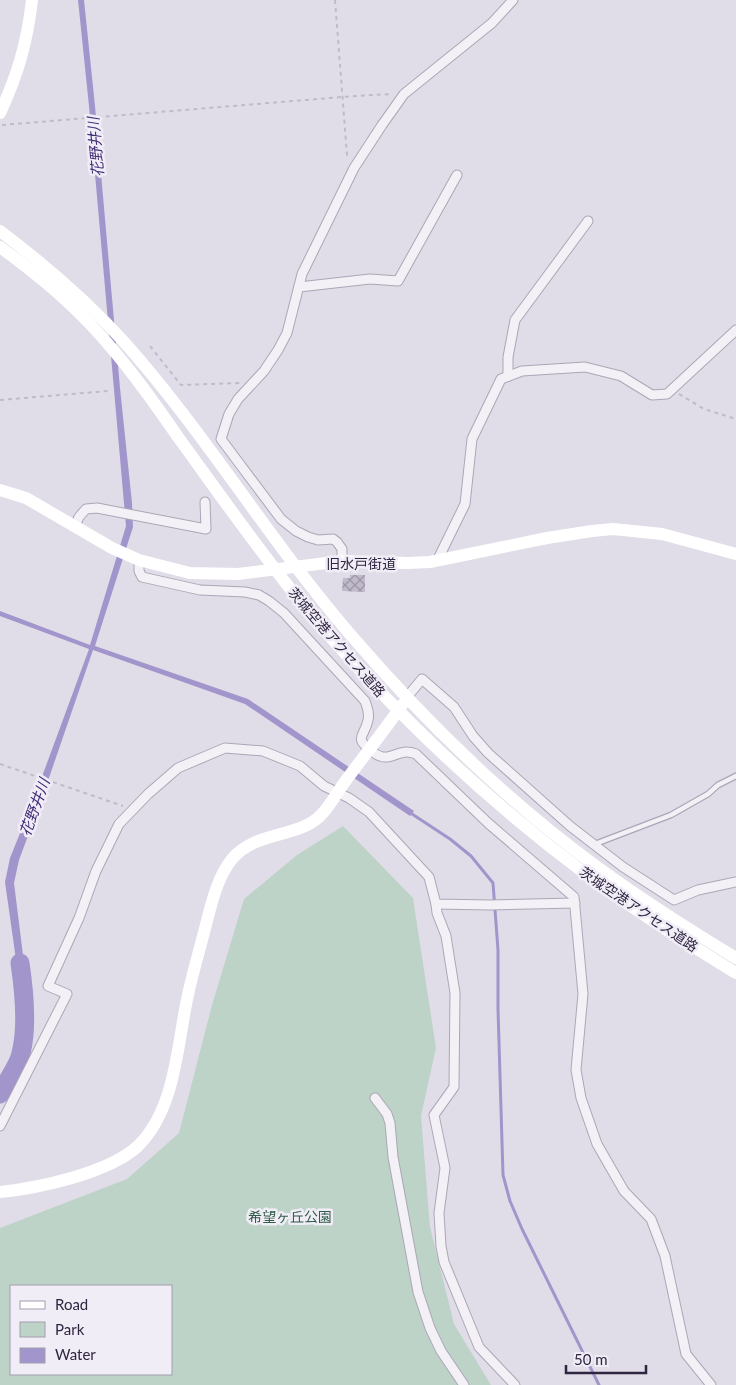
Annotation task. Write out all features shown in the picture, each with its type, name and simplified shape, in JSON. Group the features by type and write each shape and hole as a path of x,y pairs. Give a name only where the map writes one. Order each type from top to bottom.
{"main road":[{"path":"0,113 21,63 32,0"},
{"name":"茨城空港アクセス道路","path":"0,232 54,273 124,343 200,438 294,566 349,633 407,697 528,812 580,853 669,917 736,958"},
{"name":"茨城空港アクセス道路","path":"0,247 48,284 74,308 126,365 276,570 323,628 398,712 464,774 521,823 588,876 663,927 736,973"},
{"name":"旧水戸街道","path":"0,490 26,498 112,548 134,558 198,574 238,574 342,561 408,564 437,561 556,537 613,529 662,534 736,554"},
{"path":"0,1192 104,1168 122,1158 138,1145 160,1114 169,1091 193,972 214,896 222,875 232,860 245,847 262,839 293,830 319,817 368,749 398,712 407,697"}],"street":[{"path":"342,561 342,549 337,542 332,539 318,540 308,537 280,519 221,439 229,414 238,399 264,371 287,332 302,274 354,168 404,94 492,23 513,0"},
{"path":"299,287 370,279 398,281 457,175"},
{"path":"508,376 508,357 515,320 588,221"},
{"path":"437,561 465,504 472,440 502,379 522,371 585,367 621,376 652,395 667,394 736,330"},
{"path":"76,526 79,517 86,509 96,508 206,529 205,502"},
{"path":"134,558 142,577 200,590 245,592 258,595 269,601 284,613 365,701 368,709 368,722 360,738 368,749 382,758 403,752 416,754 488,823 574,897 582,994 576,1070 580,1098 597,1144 624,1191 650,1219 665,1256 686,1354 711,1385"},
{"path":"407,697 422,679 430,685 454,707 472,736 488,753 570,826 623,867 674,900 698,890 736,882"},
{"path":"0,1126 67,994 48,986 119,824 178,768 225,748 263,751 300,766 324,786 349,798 368,812 429,877 437,913 446,936 455,993 454,1087 434,1115 445,1168 439,1213 441,1246 444,1262 479,1347 515,1385"},
{"path":"436,904 575,903"},
{"path":"375,1098 387,1114 390,1123 393,1157 418,1292 430,1328 441,1351 464,1385"}],"lane":[{"path":"594,845 671,815 708,794 718,785 736,776"}],"path":[{"path":"334,0 347,155 354,168"},
{"path":"0,125 342,97 404,94"},
{"path":"150,346 181,385 253,383"},
{"path":"671,390 704,409 736,419"},
{"path":"0,400 108,391"},
{"path":"0,764 133,810"}],"green space":[{"name":"希望ヶ丘公園","path":"343,826 413,898 436,1048 421,1116 430,1227 454,1324 491,1385 0,1385 0,1228 127,1179 179,1133 212,1005 244,899 297,855"}],"water":[{"path":"78,0 84,0 133,527 95,646 248,699 414,811 410,816 245,704 93,650 19,860 14,883 27,987 20,988 5,882 10,858 89,649 0,616 0,611 90,645 126,526"}],"building":[{"path":"350,575 365,575 365,592 342,591 343,578 350,578"}],"waterway":[{"path":"409,812 450,839 471,856 493,883 498,950 503,1175 510,1201 522,1229 599,1385"},
{"name":"花野井川","path":"0,1094 18,1063 23,1042 25,1008 20,963"}]}
